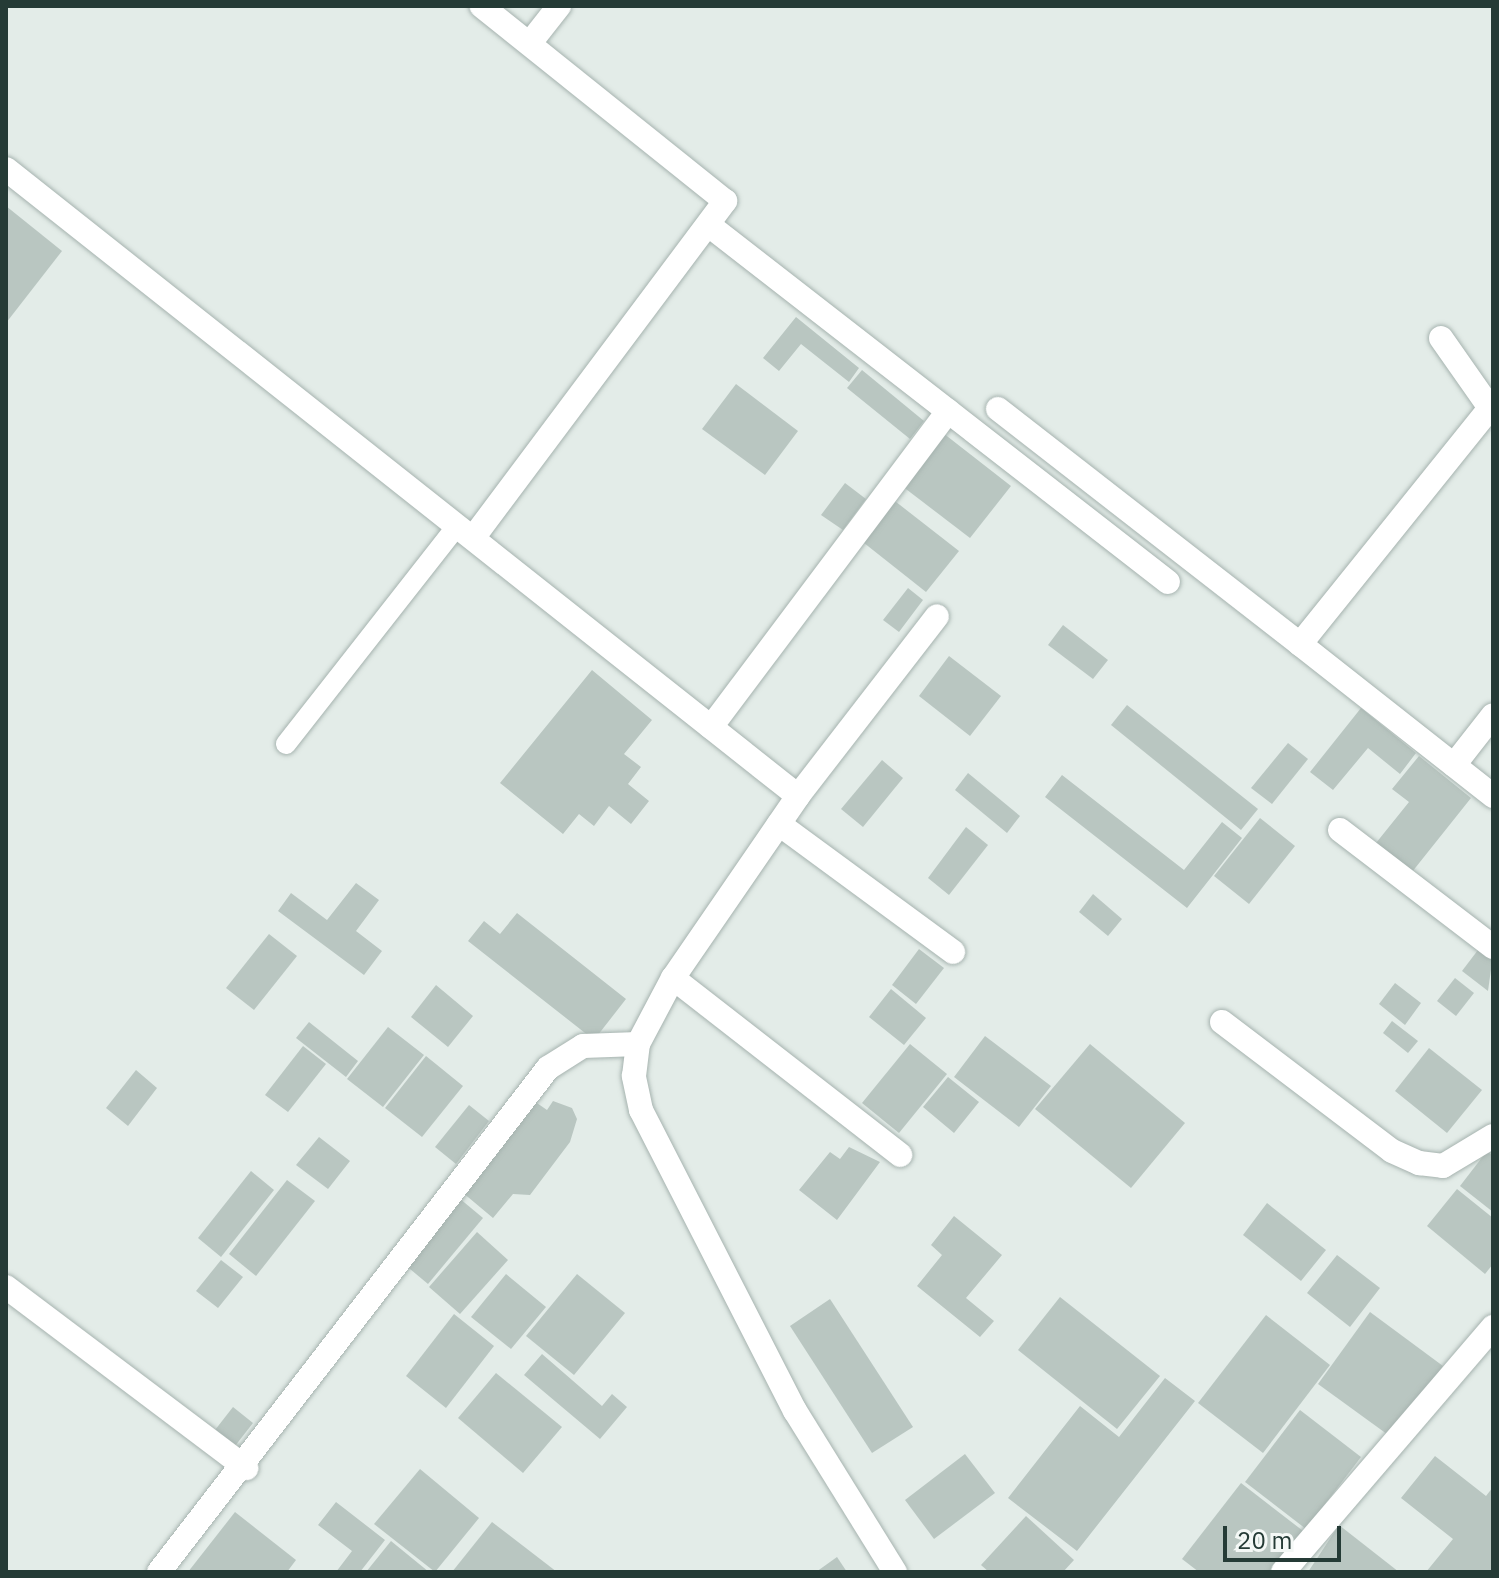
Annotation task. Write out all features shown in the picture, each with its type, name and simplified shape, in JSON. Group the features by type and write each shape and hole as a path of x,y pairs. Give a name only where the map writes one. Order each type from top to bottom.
{"street":[{"path":"465,532 725,206 719,189 482,6"},
{"path":"530,43 559,6"},
{"path":"6,169 798,796"},
{"path":"710,226 1168,582"},
{"path":"1300,644 1491,410 1441,338"},
{"path":"998,409 1493,796"},
{"path":"711,727 948,411"},
{"path":"895,1572 822,1460 641,1110 638,1044 673,978 798,796 937,616"},
{"path":"1454,765 1493,715"},
{"path":"779,824 953,952"},
{"path":"1340,830 1493,947"},
{"path":"673,978 900,1155"},
{"path":"1222,1022 1392,1151 1419,1163 1443,1166 1493,1136"},
{"path":"159,1572 246,1468 548,1068 583,1046 638,1044"},
{"path":"6,1287 246,1468"},
{"path":"1283,1572 1493,1327"}],"lane":[{"path":"286,744 465,532"}],"building":[{"path":"6,206 62,251 6,323"},
{"path":"796,317 859,368 849,382 801,344 779,371 763,358"},
{"path":"862,370 924,421 910,439 847,388"},
{"path":"736,384 798,431 765,475 702,429"},
{"path":"943,433 1011,486 970,538 902,486"},
{"path":"845,483 866,499 843,530 821,515"},
{"path":"891,498 959,551 926,592 859,539"},
{"path":"908,588 923,600 899,632 883,620"},
{"path":"1063,625 1108,660 1093,679 1048,645"},
{"path":"949,656 1001,696 970,736 919,696"},
{"path":"592,670 652,720 624,754 641,767 628,784 649,801 631,824 609,806 594,826 579,814 563,834 500,783"},
{"path":"1127,705 1258,809 1241,830 1111,725"},
{"path":"1361,708 1416,753 1400,774 1368,748 1333,790 1310,772"},
{"path":"1288,743 1308,759 1272,804 1251,788"},
{"path":"1419,756 1471,798 1412,872 1376,843 1409,802 1392,789"},
{"path":"882,760 903,778 863,827 841,809"},
{"path":"968,773 1020,816 1007,833 955,790"},
{"path":"1062,775 1184,870 1222,822 1242,838 1187,908 1045,797"},
{"path":"1260,818 1295,846 1249,904 1214,876"},
{"path":"966,827 988,845 949,895 928,878"},
{"path":"356,883 379,900 356,931 382,951 364,975 278,911 291,893 327,920"},
{"path":"1093,894 1122,919 1108,936 1079,912"},
{"path":"517,913 626,999 594,1040 468,941 484,921 500,934"},
{"path":"269,934 297,956 254,1010 226,988"},
{"path":"1481,946 1493,955 1488,991 1462,971"},
{"path":"919,949 944,968 916,1004 892,985"},
{"path":"1455,978 1474,993 1456,1016 1437,1001"},
{"path":"1395,983 1421,1003 1405,1025 1379,1004"},
{"path":"436,985 473,1016 448,1047 411,1017"},
{"path":"891,989 926,1018 904,1045 869,1017"},
{"path":"1392,1021 1418,1041 1408,1053 1383,1033"},
{"path":"309,1022 358,1061 346,1077 296,1038"},
{"path":"388,1027 424,1055 383,1107 347,1079"},
{"path":"985,1036 1051,1086 1019,1127 954,1077"},
{"path":"910,1044 947,1074 899,1133 862,1103"},
{"path":"1090,1044 1185,1123 1131,1188 1035,1109"},
{"path":"303,1046 326,1064 288,1112 265,1095"},
{"path":"1429,1048 1482,1090 1447,1133 1395,1091"},
{"path":"426,1056 463,1086 422,1137 385,1108"},
{"path":"136,1070 157,1088 128,1126 106,1108"},
{"path":"948,1077 979,1102 954,1133 923,1107"},
{"path":"534,1101 547,1110 553,1101 572,1108 577,1119 570,1142 530,1195 513,1194 493,1218 462,1192"},
{"path":"469,1105 489,1121 456,1164 435,1147"},
{"path":"319,1137 350,1161 328,1189 296,1165"},
{"path":"849,1147 880,1162 837,1220 799,1190 830,1152 840,1159"},
{"path":"1487,1151 1493,1156 1493,1212 1460,1186"},
{"path":"251,1171 274,1190 221,1257 198,1238"},
{"path":"287,1180 315,1201 256,1276 229,1254"},
{"path":"1457,1189 1493,1218 1493,1264 1485,1274 1427,1226"},
{"path":"459,1198 483,1218 428,1284 404,1264"},
{"path":"1267,1203 1326,1250 1301,1281 1243,1235"},
{"path":"954,1216 1002,1255 966,1298 994,1321 980,1337 917,1286 942,1255 931,1245"},
{"path":"477,1232 508,1260 460,1314 429,1287"},
{"path":"1337,1255 1380,1288 1350,1327 1307,1293"},
{"path":"221,1260 243,1277 218,1308 196,1291"},
{"path":"506,1274 546,1307 511,1349 471,1317"},
{"path":"577,1274 625,1313 574,1375 526,1336"},
{"path":"1060,1297 1160,1376 1117,1429 1018,1350"},
{"path":"830,1299 913,1427 872,1453 790,1326"},
{"path":"1370,1312 1443,1366 1391,1437 1318,1384"},
{"path":"454,1314 494,1346 446,1408 406,1376"},
{"path":"1266,1315 1330,1365 1263,1453 1198,1403"},
{"path":"542,1354 602,1406 612,1394 627,1407 600,1439 524,1375"},
{"path":"496,1373 562,1427 523,1473 458,1418"},
{"path":"1165,1378 1195,1401 1077,1551 1008,1498 1080,1406 1119,1437"},
{"path":"233,1407 253,1423 235,1446 215,1430"},
{"path":"1300,1410 1361,1457 1306,1529 1245,1482"},
{"path":"965,1454 995,1493 934,1539 905,1500"},
{"path":"1435,1456 1486,1496 1493,1487 1493,1572 1426,1572 1453,1539 1401,1498"},
{"path":"420,1469 479,1518 435,1572 374,1524"},
{"path":"1241,1483 1307,1534 1277,1572 1199,1572 1182,1559"},
{"path":"336,1502 385,1540 360,1572 336,1572 352,1551 318,1525"},
{"path":"235,1512 296,1560 287,1572 188,1572"},
{"path":"1026,1516 1074,1560 1063,1572 989,1572 981,1565"},
{"path":"492,1522 557,1572 452,1572"},
{"path":"1339,1525 1399,1572 1308,1572"},
{"path":"391,1541 429,1572 366,1572"},
{"path":"837,1557 847,1572 816,1572"}]}
